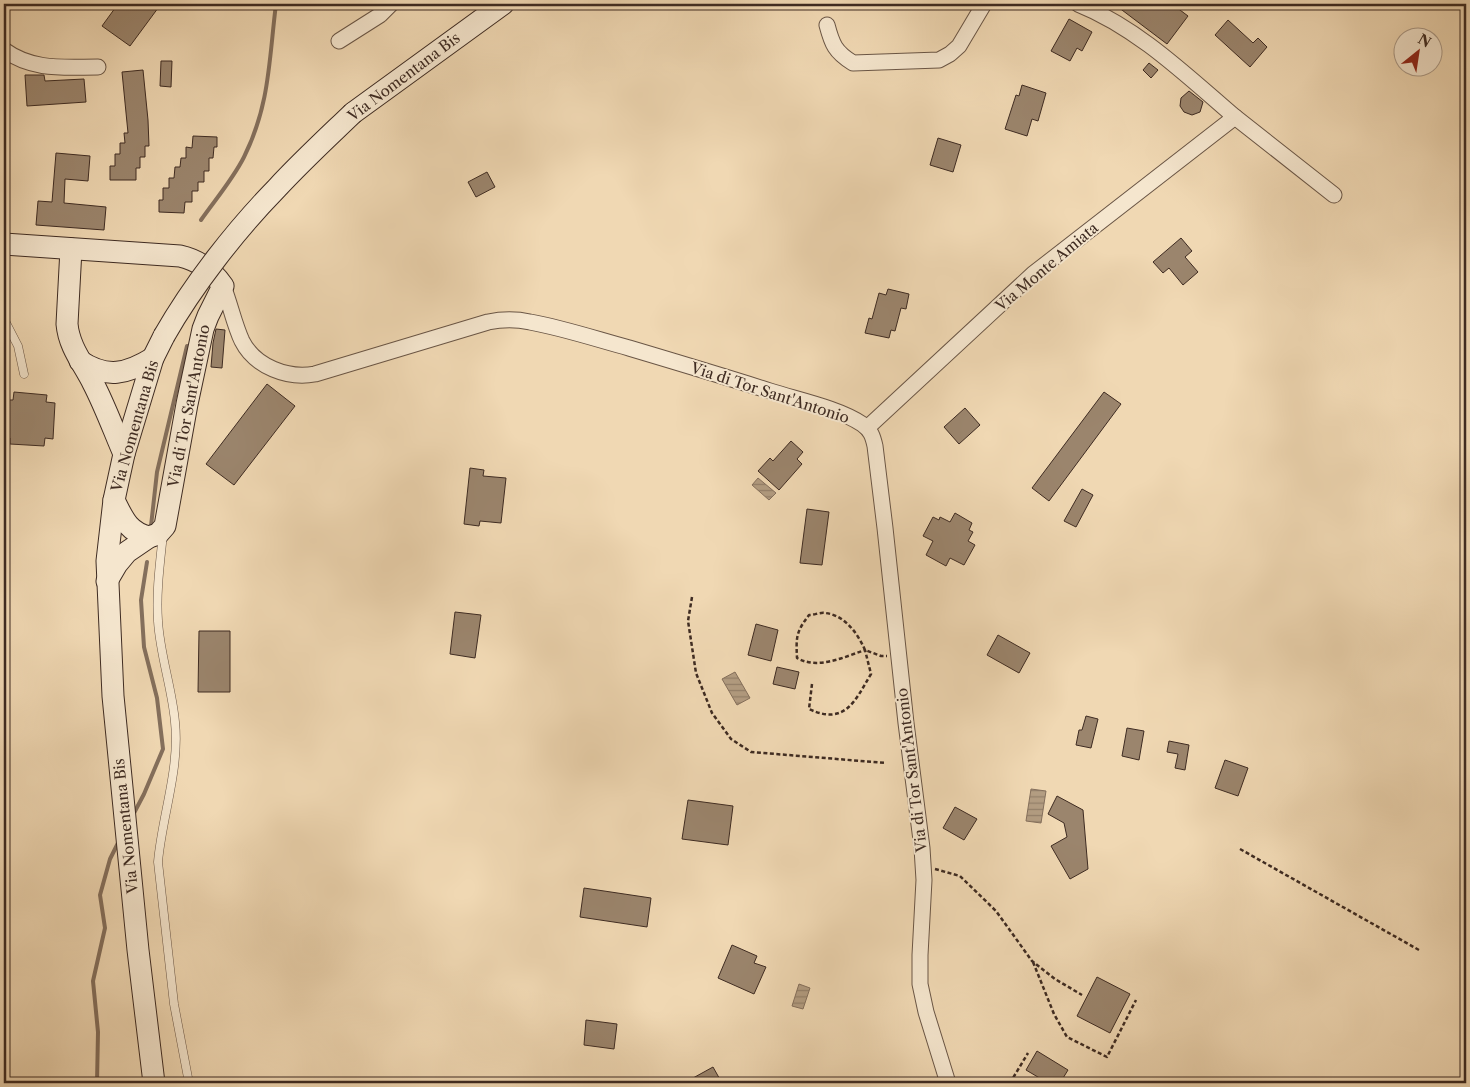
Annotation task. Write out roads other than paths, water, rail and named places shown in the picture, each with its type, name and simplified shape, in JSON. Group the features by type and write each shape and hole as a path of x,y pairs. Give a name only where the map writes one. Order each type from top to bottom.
{"main road":[{"name":"Via Nomentana Bis","path":"154,1083 113,696 107,581 107,553 114,500 124,454 153,358 164,336 185,303 224,249 275,189 353,113 503,4"},
{"name":"Via di Tor Sant'Antonio","path":"4,244 187,258 204,266 223,286 203,329 187,404 168,517 156,533"},
{"path":"71,249 67,324 71,344 93,383 124,454"},
{"path":"80,361 102,372 112,373 132,369 153,358"},
{"path":"114,500 128,525 136,533 156,533"},
{"path":"107,581 122,558 156,533"}],"street":[{"path":"339,41 380,16 390,4"},
{"path":"827,25 832,44 842,56 853,63 939,60 950,54 958,46 984,4"},
{"path":"1078,4 1112,21 1148,45 1334,195"},
{"path":"4,50 20,60 36,66 98,67"},
{"name":"Via Monte Amiata","path":"868,428 1034,274 1235,117"},
{"name":"Via di Tor Sant'Antonio","path":"223,286 242,341 248,349 265,364 291,375 315,374 488,322 517,320 541,324 725,377 845,415 868,428 875,446 923,864 920,984 926,1012 948,1083"}],"lane":[{"path":"4,319 18,346 24,374"},
{"path":"156,533 158,621 175,724 174,766 160,840 158,862 174,1004 189,1083"}],"waterway":[{"path":"201,220 235,173 253,138 264,100 276,4"},
{"path":"151,526 157,472 187,346"},
{"path":"133,815 163,749 157,698 144,647 141,600 147,562"},
{"path":"97,1083 98,1032 93,981 105,928 100,895 110,859 119,841"},
{"path":"1462,1083 1466,1059"}]}
